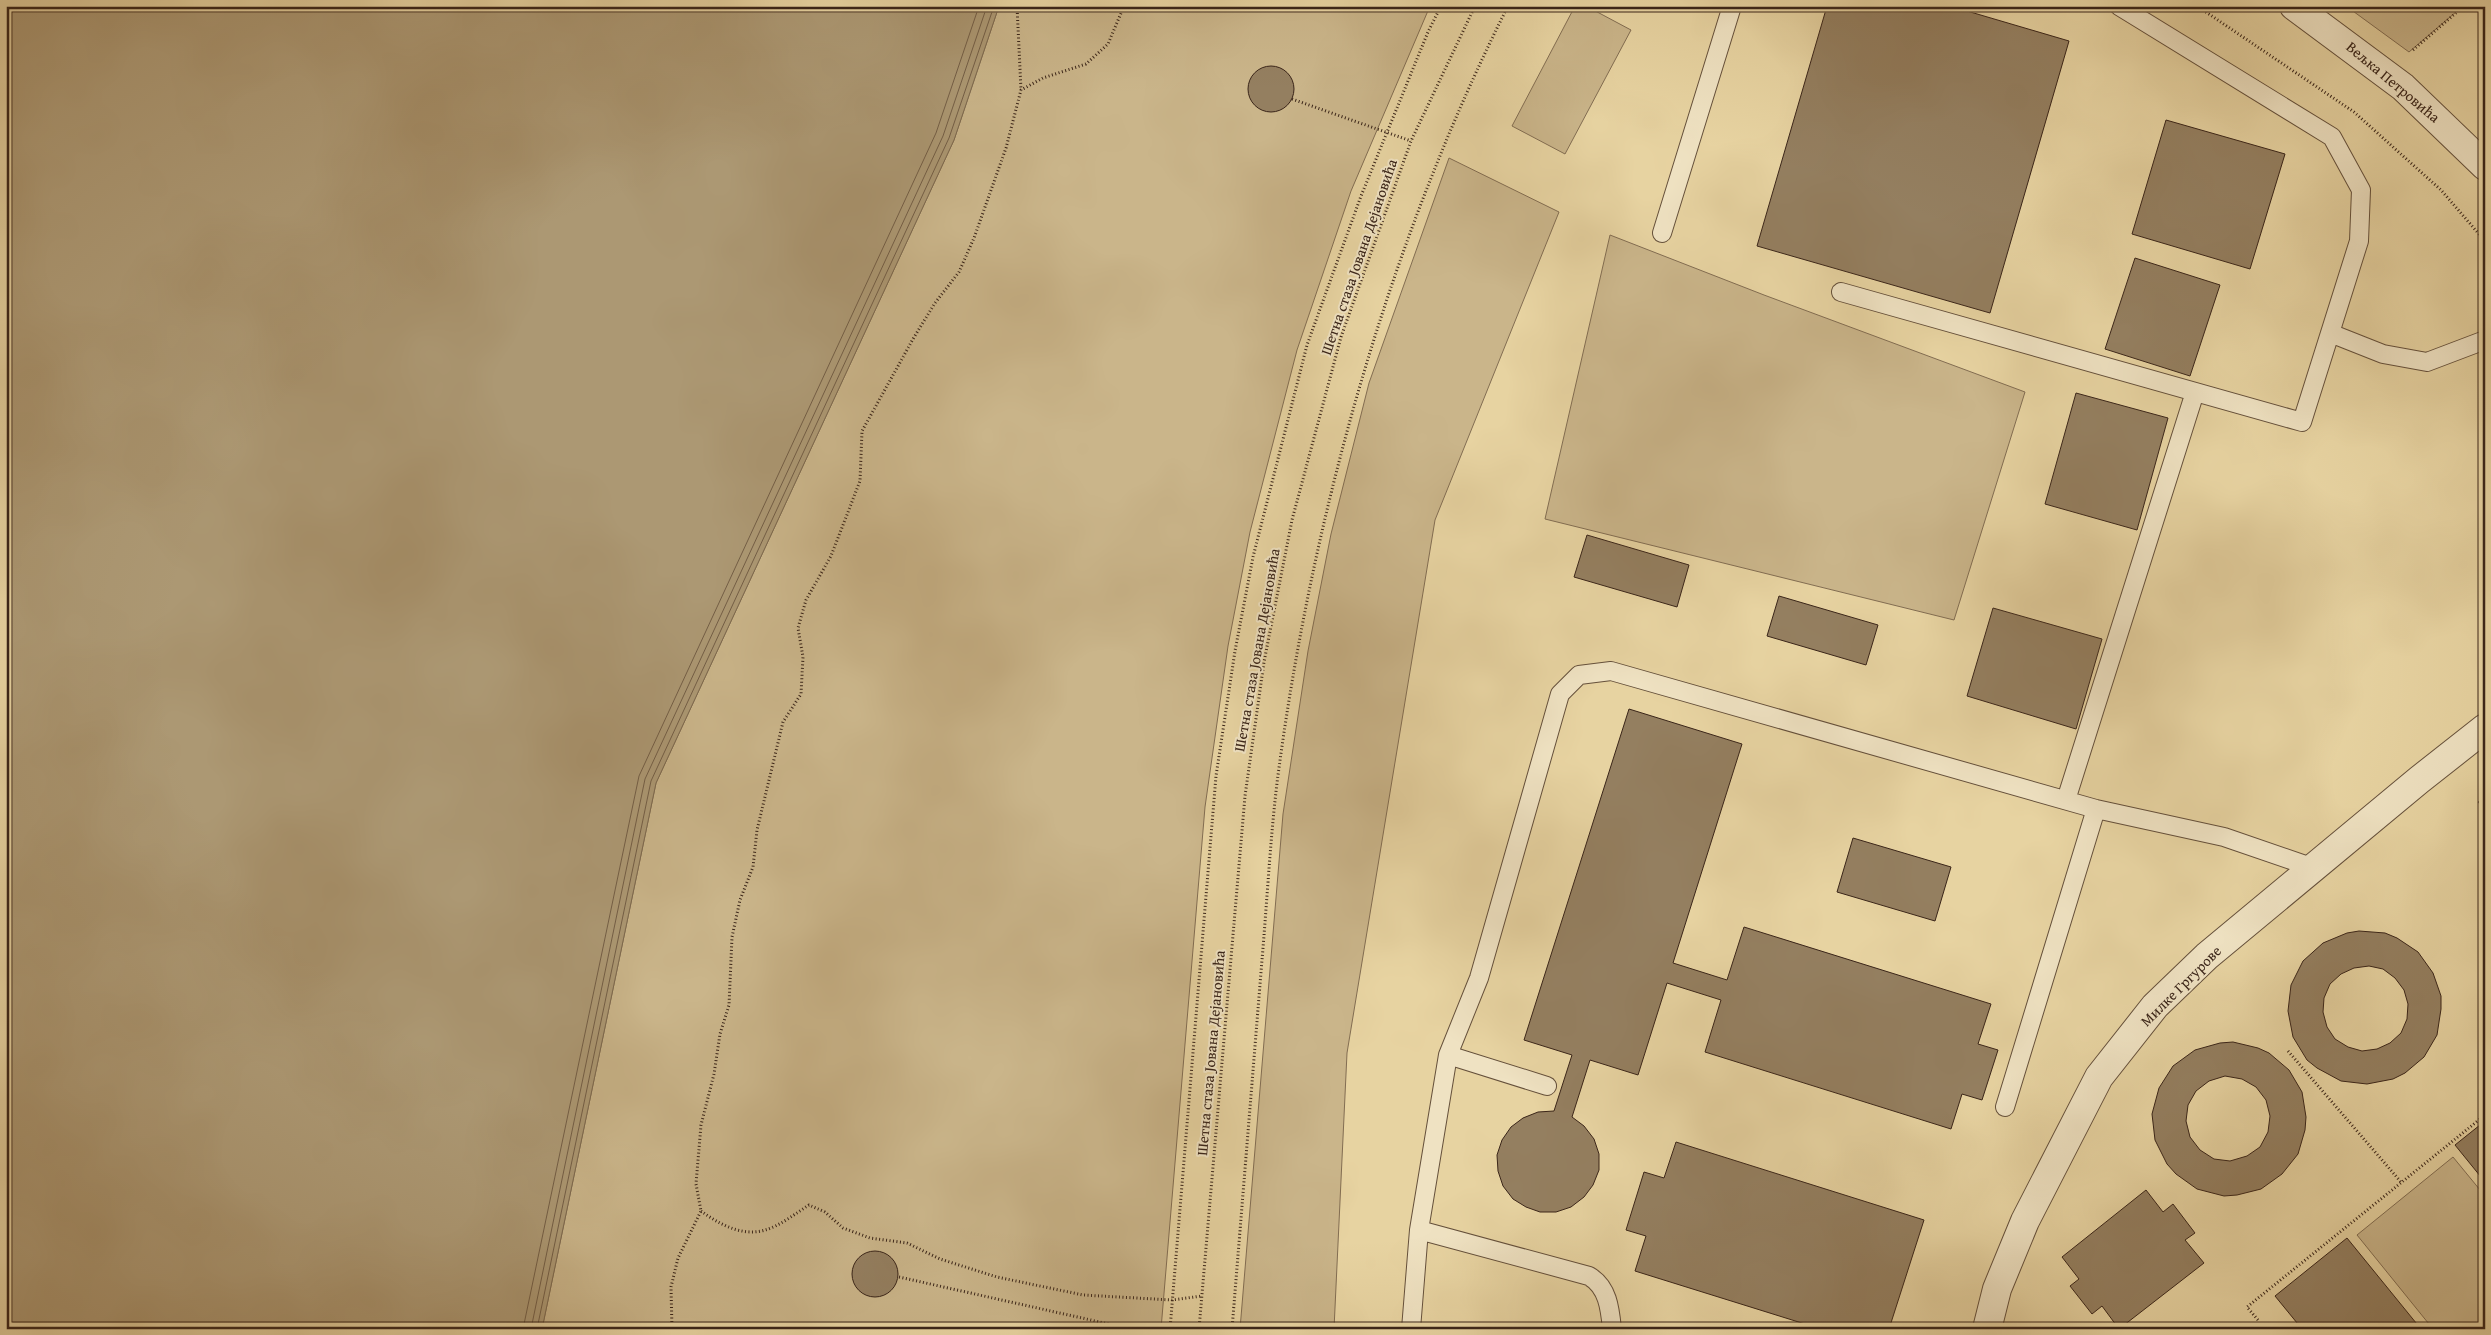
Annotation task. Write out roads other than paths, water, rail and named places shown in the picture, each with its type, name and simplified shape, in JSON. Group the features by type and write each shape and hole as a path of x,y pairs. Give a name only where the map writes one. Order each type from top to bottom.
{"street":[{"name":"Вељка Петровића","path":"2294,6 2386,74 2425,107 2485,166"},
{"name":"Милке Гргурове","path":"1988,1329 1997,1289 2025,1221 2099,1077 2155,1006 2207,956 2485,728"}],"lane":[{"path":"1662,233 1732,6"},
{"path":"1841,292 2302,422 2359,241 2361,190 2332,137 2119,6"},
{"path":"2330,333 2383,354 2427,362 2485,340"},
{"path":"2066,800 2195,392"},
{"path":"1411,1329 1419,1230 1448,1055 1478,978 1560,694 1579,675 1611,671 2096,809 2224,837 2314,868"},
{"path":"2005,1107 2096,809"},
{"path":"1448,1055 1547,1086"},
{"path":"1419,1230 1589,1276 1596,1280 1608,1299 1612,1329"}],"water":[{"path":"6,6 999,6 954,140 656,783 542,1329 6,1329"}]}
